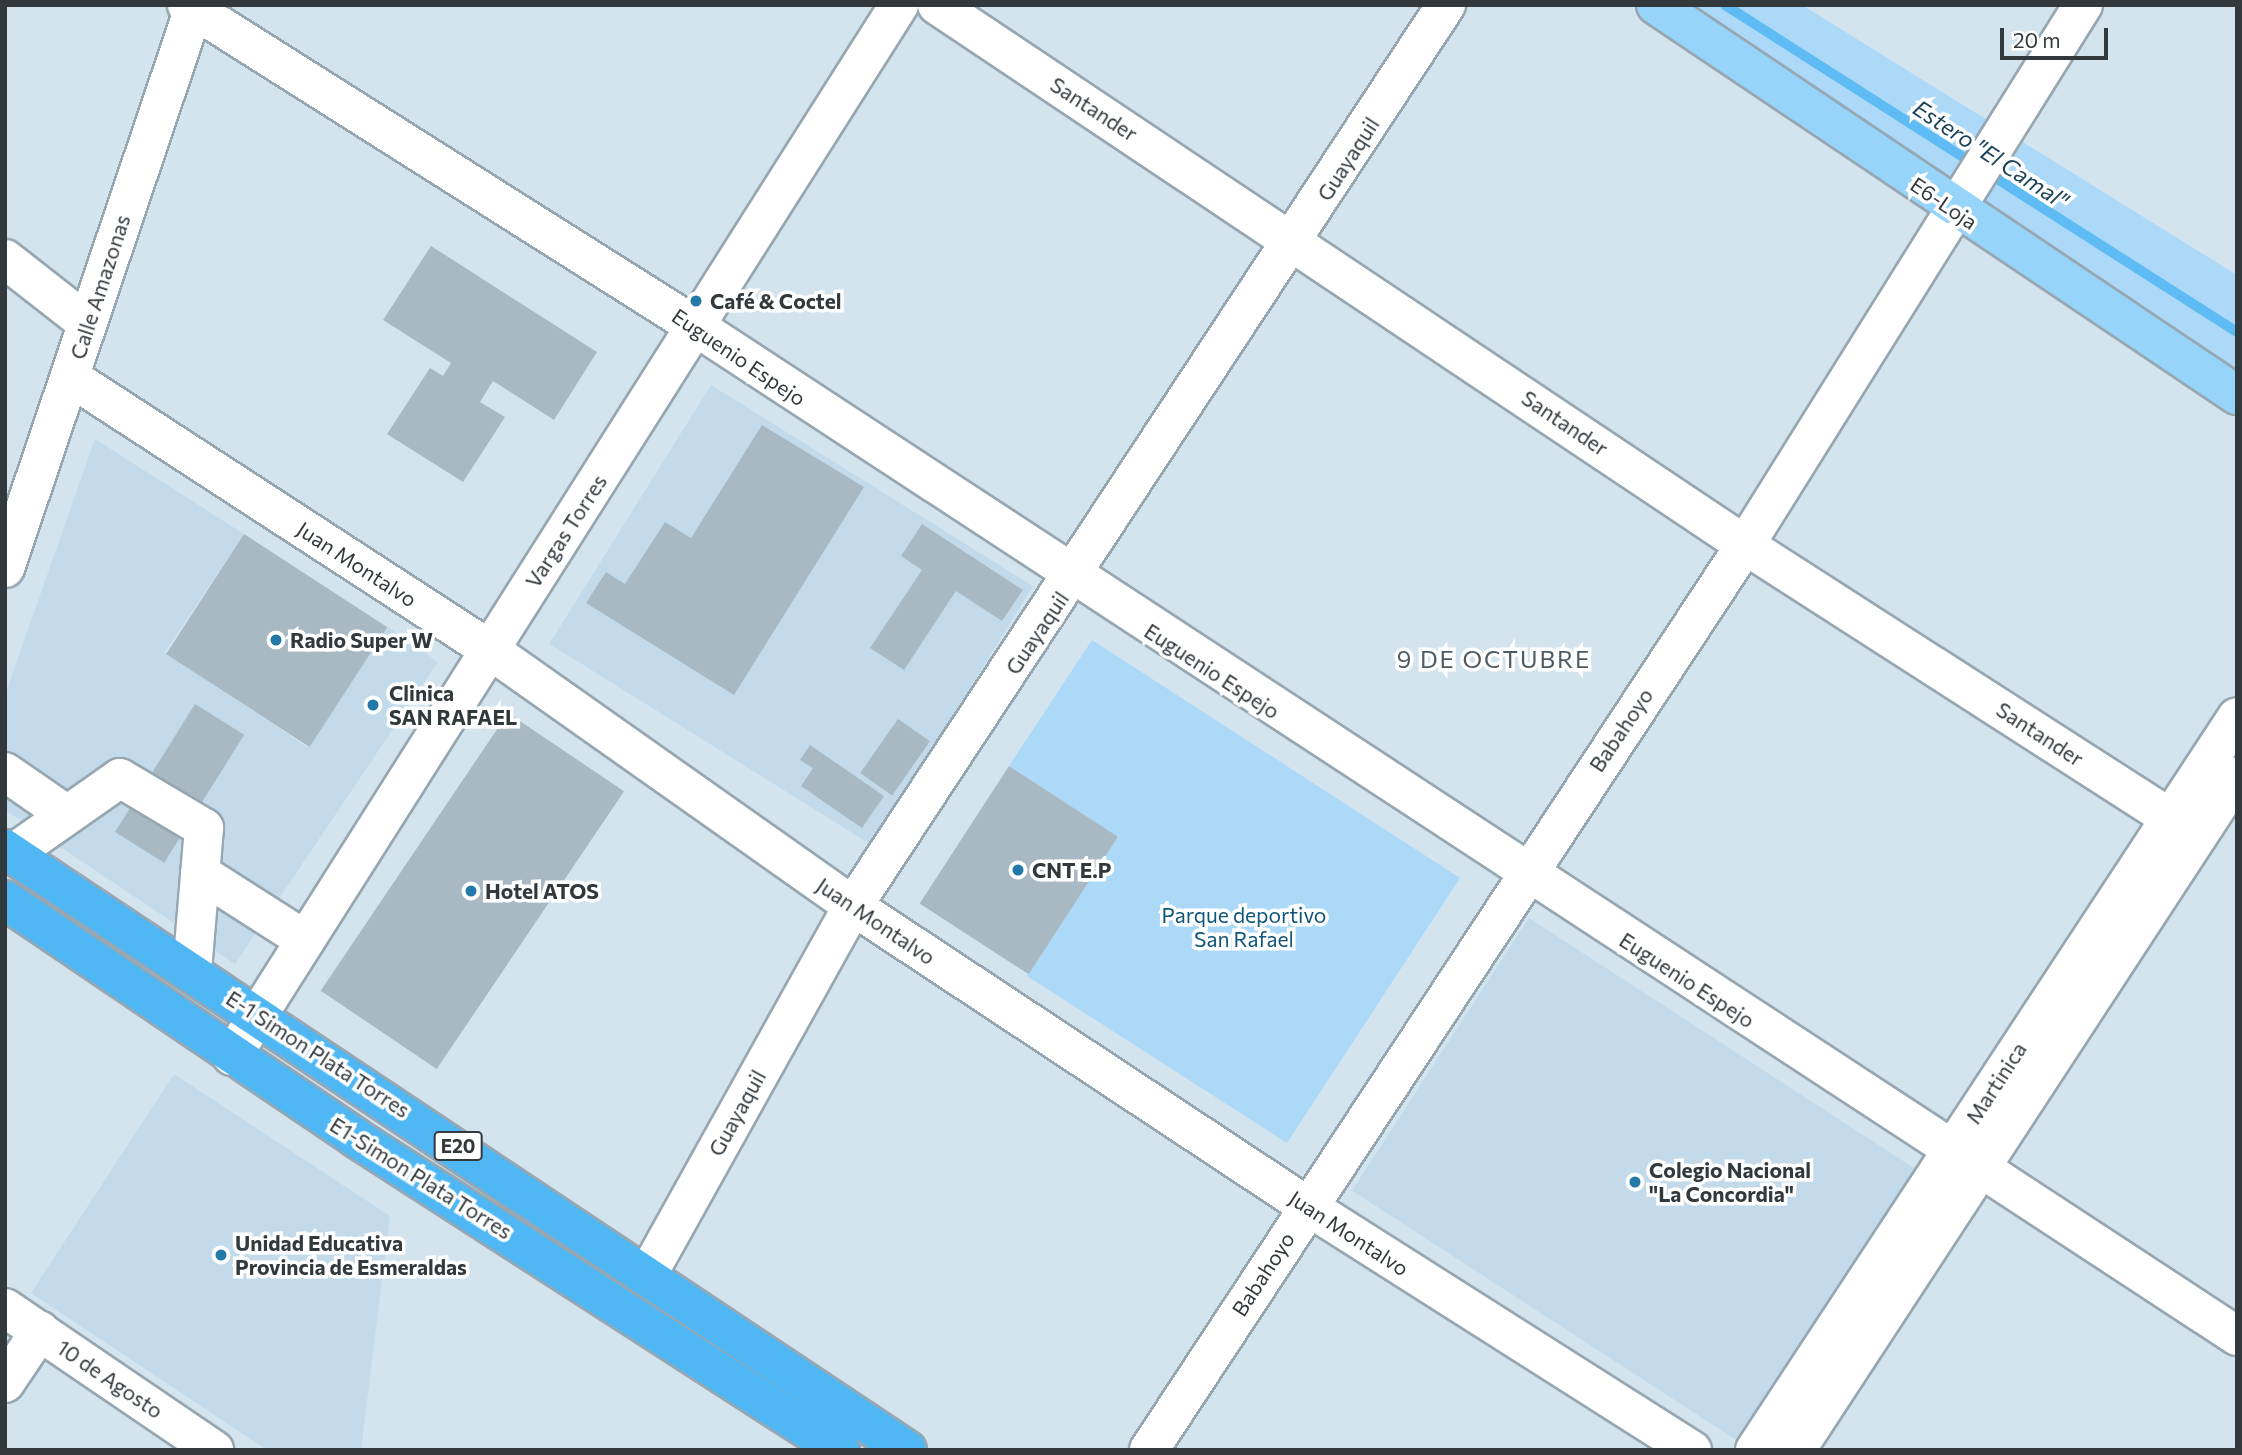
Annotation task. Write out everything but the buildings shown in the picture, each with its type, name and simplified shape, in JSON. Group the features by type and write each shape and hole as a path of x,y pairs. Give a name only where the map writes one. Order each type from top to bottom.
{"highway":[{"name":"E-1 Simon Plata Torres","path":"9,852 649,1272 907,1450"},
{"name":"E1-Simon Plata Torres","path":"5,900 232,1056 841,1450"}],"main road":[{"name":"E6-Loja","path":"1656,5 1958,213 2237,395"}],"street":[{"name":"Vargas Torres","path":"232,1056 698,328 899,5"},
{"name":"Santander","path":"937,5 1296,242 1745,545 2184,827"},
{"name":"Guayaquil","path":"649,1272 852,906 1073,580 1296,242 1446,5"},
{"name":"Babahoyo","path":"1149,1450 1524,874 1745,545 1958,213 2083,5"},
{"name":"Euguenio Espejo","path":"192,7 698,328 1073,580 1965,1162 2237,1336"},
{"name":"Calle Amazonas","path":"5,568 192,7"},
{"path":"5,259 87,323"},
{"name":"Juan Montalvo","path":"70,377 490,650 852,906 1307,1206 1692,1450"},
{"name":"Martinica","path":"1796,1450 1965,1162 2184,827 2237,717"},
{"path":"5,772 67,815"},
{"name":"Martinica","path":"2184,827 2237,776"},
{"path":"9,852 120,778 204,828 192,971"},
{"path":"200,873 305,940"},
{"name":"Martinica","path":"1755,1450 1965,1162"},
{"name":"10 de Agosto","path":"5,1308 214,1450"},
{"path":"5,1383 40,1331"}],"shaded area":[{"path":"711,385 1033,586 872,845 549,644"},
{"path":"95,439 244,534 165,652 307,747 388,627 438,662 235,964 5,810 5,695"},
{"name":"Colegio Nacional \"La Concordia\"","path":"1529,918 1919,1171 1742,1444 1352,1191"},
{"name":"Unidad Educativa Provincia de Esmeraldas","path":"174,1074 390,1216 361,1450 267,1450 31,1293"}],"green space":[{"path":"1667,5 1802,5 2237,275 2237,372"},
{"name":"Parque deportivo San Rafael","path":"1092,640 1460,878 1287,1143 1027,976 1118,837 1009,766"}],"waterway":[{"name":"Estero \"El Camal\"","path":"1725,5 2237,332"}],"place":[{"name":"Café & Coctel","path":"696,301"},
{"name":"Radio Super W","path":"276,640"},
{"name":"Clinica SAN RAFAEL","path":"373,705"},
{"name":"CNT E.P","path":"1018,870"},
{"name":"Hotel ATOS","path":"471,891"},
{"name":"Colegio Nacional \"La Concordia\"","path":"1635,1182"},
{"name":"Unidad Educativa Provincia de Esmeraldas","path":"221,1255"}],"district":[{"name":"9 DE OCTUBRE","path":"1494,659"}]}
